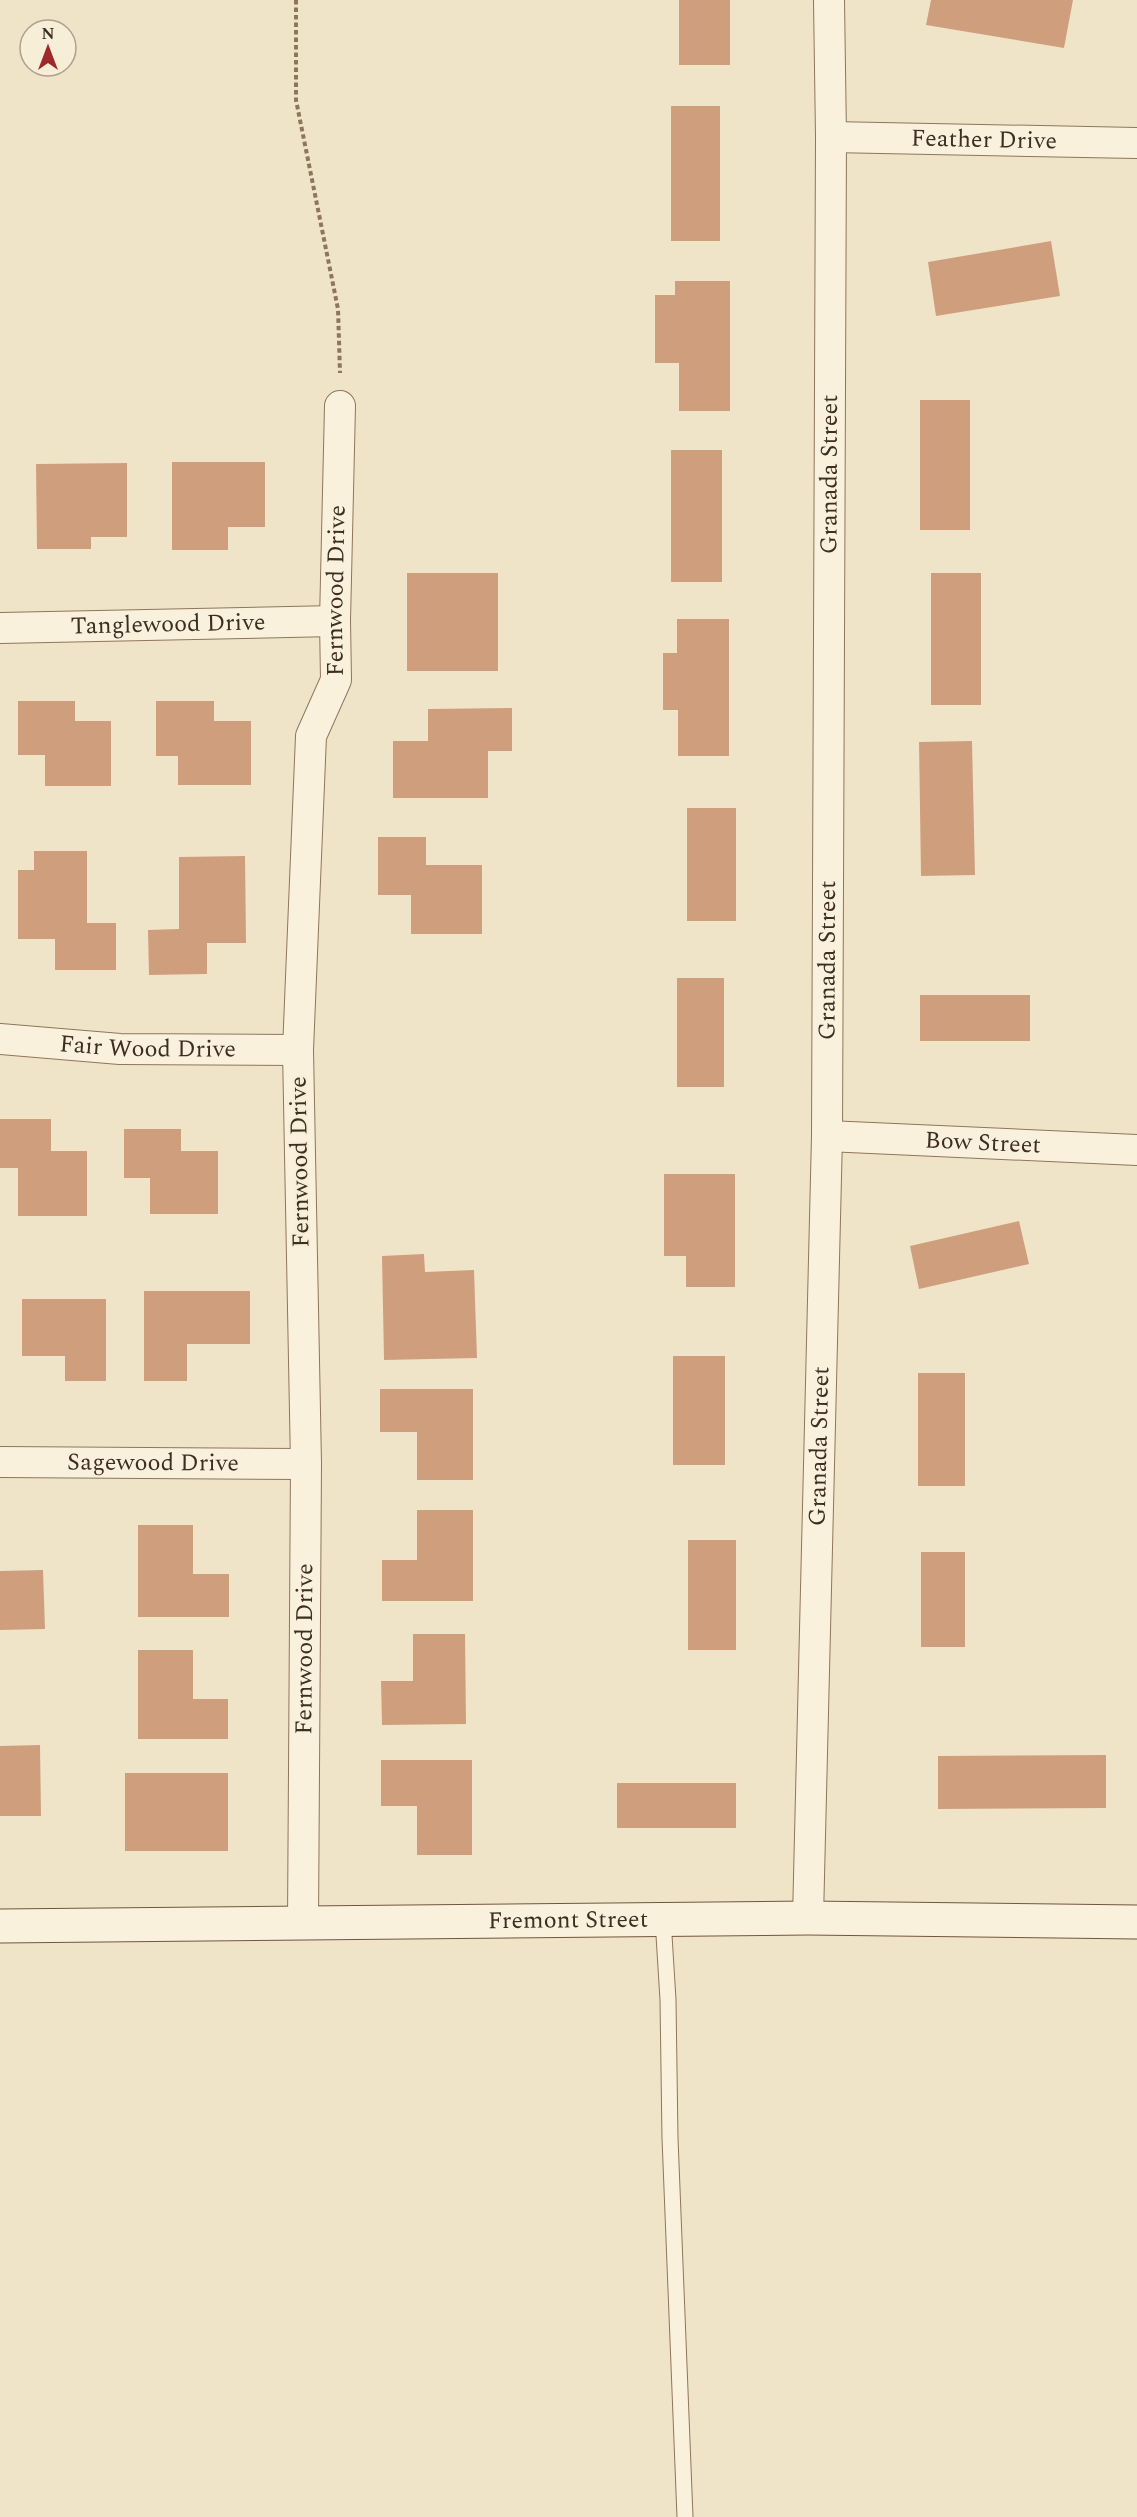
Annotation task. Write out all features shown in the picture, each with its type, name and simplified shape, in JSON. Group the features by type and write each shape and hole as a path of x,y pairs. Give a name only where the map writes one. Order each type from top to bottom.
{"street":[{"name":"Granada Street","path":"808,1918 827,1136 831,137 829,0"},
{"name":"Feather Drive","path":"831,137 1137,143"},
{"name":"Fernwood Drive","path":"303,1923 306,1464 298,1050 311,736 336,680 335,621 340,406"},
{"name":"Tanglewood Drive","path":"0,628 335,621"},
{"name":"Fair Wood Drive","path":"0,1039 120,1048 298,1050"},
{"name":"Bow Street","path":"827,1136 1137,1150"},
{"name":"Sagewood Drive","path":"0,1462 306,1464"},
{"name":"Fremont Street","path":"0,1926 808,1918 1137,1922"}],"lane":[{"path":"663,1919 668,2000 670,2138 685,2517"}],"path":[{"path":"296,0 296,100 338,309 340,406"}],"building":[{"path":"679,0 730,0 730,65 679,65"},
{"path":"931,0 1073,0 1064,48 926,25"},
{"path":"671,106 720,106 720,241 671,241"},
{"path":"1051,241 1060,296 936,316 928,262"},
{"path":"675,281 730,281 730,411 679,411 679,363 655,363 655,295 675,295"},
{"path":"920,400 970,400 970,530 920,530"},
{"path":"671,450 722,450 722,582 671,582"},
{"path":"172,462 265,462 265,527 228,527 228,550 172,550"},
{"path":"127,463 127,537 91,537 91,549 37,549 36,464"},
{"path":"407,573 498,573 498,671 407,671"},
{"path":"931,573 981,573 981,705 931,705"},
{"path":"677,619 729,619 729,756 678,756 678,710 663,710 663,653 677,653"},
{"path":"18,701 75,701 75,721 111,721 111,786 45,786 45,755 18,755"},
{"path":"156,701 214,701 214,721 251,721 251,785 178,785 178,756 156,756"},
{"path":"512,708 512,751 488,751 488,798 393,798 393,741 428,741 428,709"},
{"path":"972,741 975,875 921,876 919,742"},
{"path":"687,808 736,808 736,921 687,921"},
{"path":"378,837 426,837 426,865 482,865 482,934 411,934 411,895 378,895"},
{"path":"34,851 87,851 87,923 116,923 116,970 55,970 55,939 18,939 18,870 34,870"},
{"path":"245,856 246,943 207,943 207,974 149,975 148,930 179,929 179,857"},
{"path":"677,978 724,978 724,1087 677,1087"},
{"path":"920,995 1030,995 1030,1041 920,1041"},
{"path":"0,1119 51,1119 51,1151 87,1151 87,1216 18,1216 18,1168 0,1168"},
{"path":"124,1129 181,1129 181,1151 218,1151 218,1214 150,1214 150,1178 124,1178"},
{"path":"664,1174 735,1174 735,1287 686,1287 686,1256 664,1256"},
{"path":"1019,1221 1029,1264 919,1289 910,1246"},
{"path":"424,1254 425,1272 474,1270 477,1358 384,1360 382,1256"},
{"path":"144,1291 250,1291 250,1344 187,1344 187,1381 144,1381"},
{"path":"22,1299 106,1299 106,1381 65,1381 65,1356 22,1356"},
{"path":"673,1356 725,1356 725,1465 673,1465"},
{"path":"918,1373 965,1373 965,1486 918,1486"},
{"path":"380,1389 473,1389 473,1480 417,1480 417,1432 380,1432"},
{"path":"417,1510 473,1510 473,1601 382,1601 382,1560 417,1560"},
{"path":"138,1525 193,1525 193,1574 229,1574 229,1617 138,1617"},
{"path":"688,1540 736,1540 736,1650 688,1650"},
{"path":"921,1552 965,1552 965,1647 921,1647"},
{"path":"43,1570 45,1629 0,1630 0,1571"},
{"path":"413,1634 465,1634 466,1724 382,1725 381,1681 413,1681"},
{"path":"138,1650 193,1650 193,1699 228,1699 228,1739 138,1739"},
{"path":"40,1745 41,1816 0,1816 0,1746"},
{"path":"1106,1755 1106,1808 938,1809 938,1756"},
{"path":"381,1760 472,1760 472,1855 417,1855 417,1806 381,1806"},
{"path":"125,1773 228,1773 228,1851 125,1851"},
{"path":"617,1783 736,1783 736,1828 617,1828"}]}
